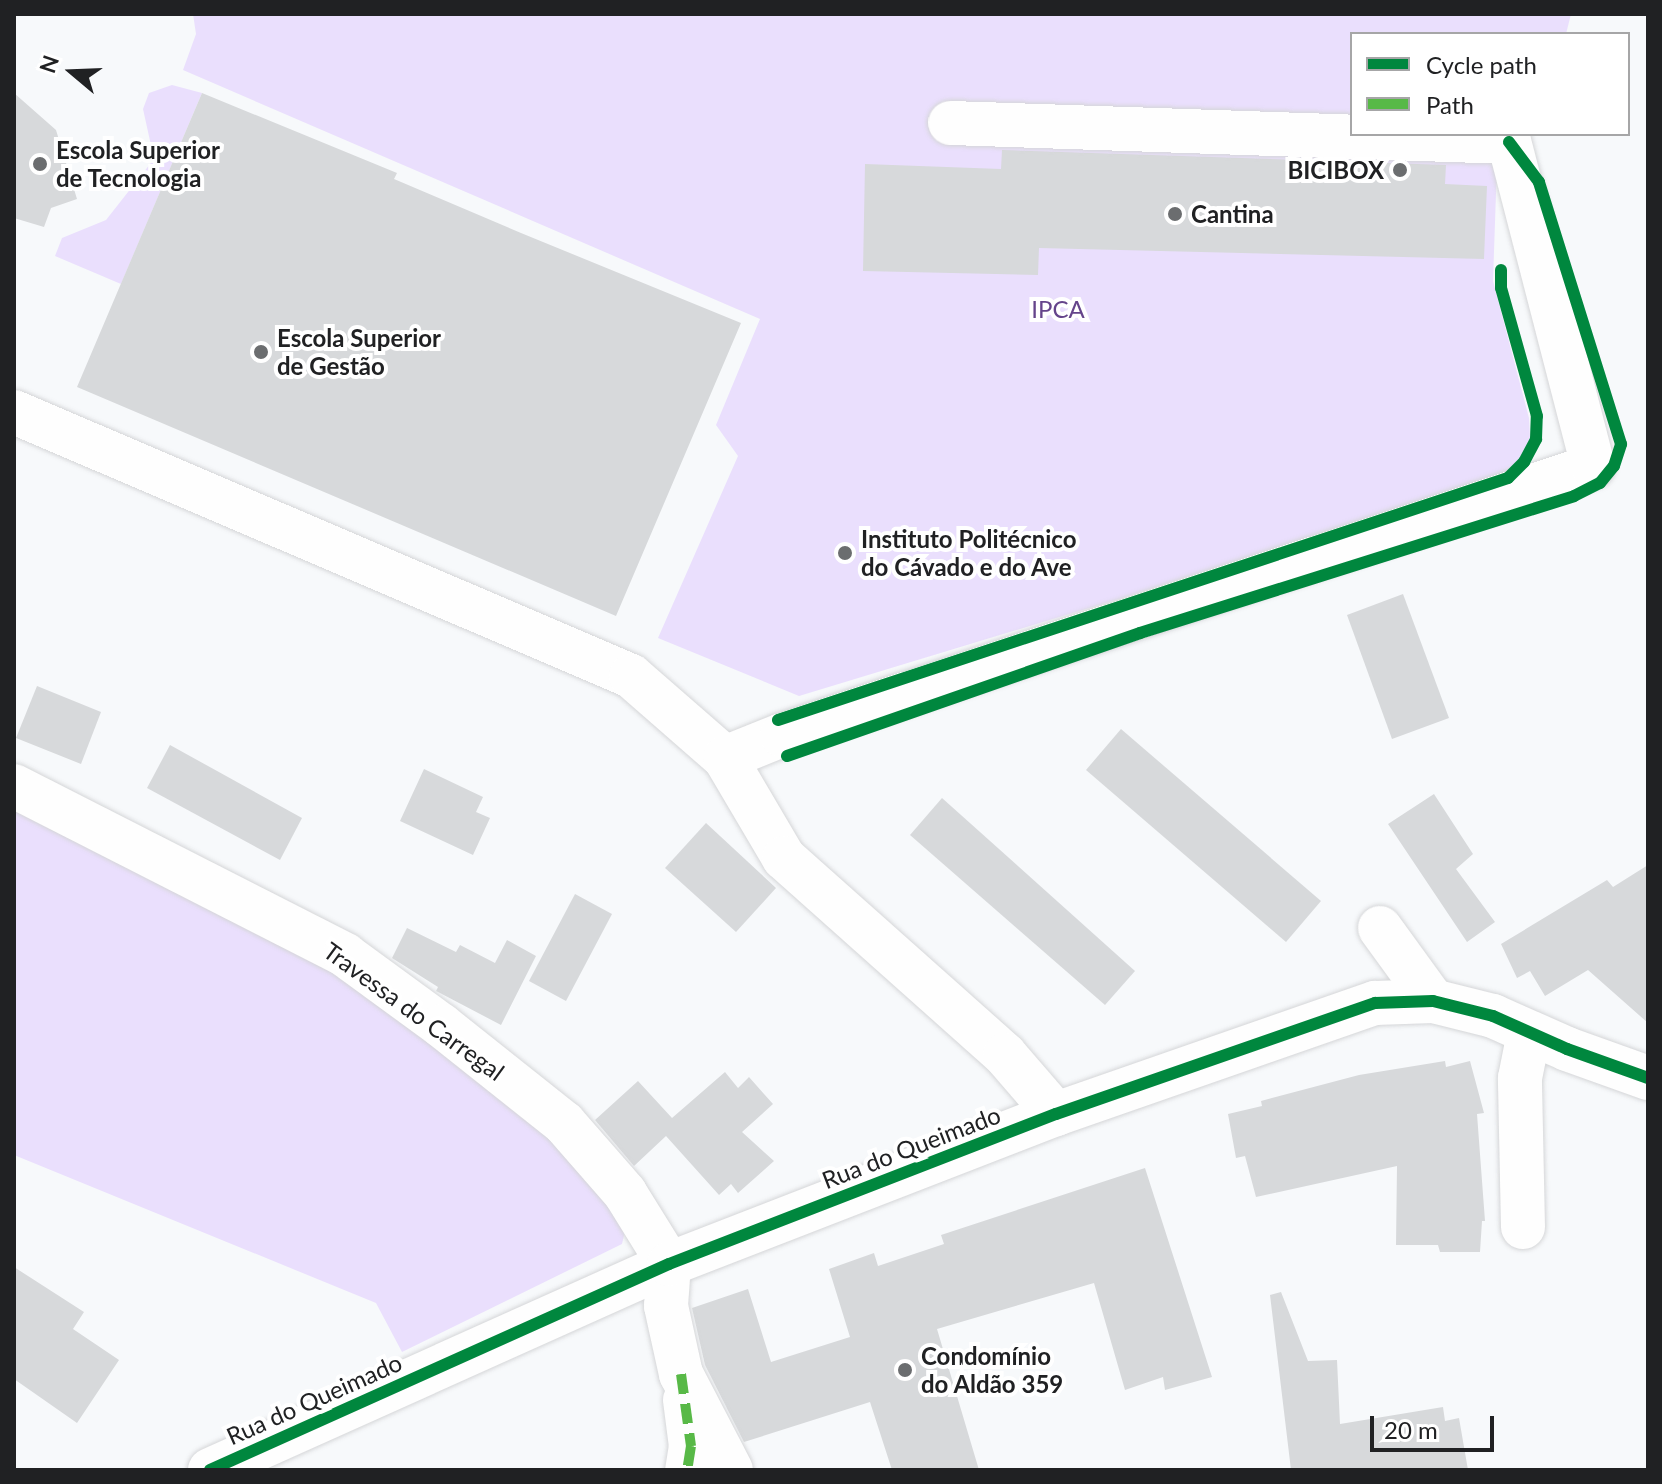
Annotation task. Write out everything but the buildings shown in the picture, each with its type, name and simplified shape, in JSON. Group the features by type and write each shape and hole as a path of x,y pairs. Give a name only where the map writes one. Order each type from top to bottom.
{"street":[{"path":"725,758 782,735 1593,466 1509,142 950,123"},
{"path":"14,412 631,676 725,758 790,849 1005,1055 1056,1114"},
{"name":"Travessa do Carregal","path":"14,786 345,955 382,982 564,1123 625,1193 669,1264"},
{"path":"1380,928 1433,1001"},
{"name":"Rua do Queimado","path":"210,1470 288,1451 669,1264 1056,1114 1375,1003 1433,1001 1493,1016 1548,1041 1648,1078"},
{"path":"1523,1227 1520,1078 1548,1041"},
{"path":"669,1264 666,1306 681,1374 691,1446 687,1470"},
{"path":"681,1374 731,1470"}],"green space":[{"name":"IPCA","path":"193,14 1571,14 1566,32 1350,32 1350,136 1498,136 1493,281 1529,418 1530,438 1519,459 1504,473 1122,598 799,696 658,638 738,456 716,425 760,319 183,70 196,34"},
{"path":"172,85 202,93 121,284 55,256 62,238 106,220 154,159 143,109 149,93"},
{"path":"14,799 330,959 543,1122 627,1223 622,1244 402,1352 376,1303 14,1155"}],"marked path":[{"path":"681,1374 691,1446 687,1470"}],"cycle path":[{"path":"787,756 1140,633 1574,496 1600,483 1614,466 1621,444 1539,182 1509,142"},
{"path":"778,720 1508,478 1524,462 1536,439 1537,416 1501,288 1501,270"},
{"path":"210,1470 669,1264 1056,1114 1375,1003 1433,1001 1493,1016 1567,1049 1648,1078"}],"place":[{"name":"Escola Superior de Tecnologia","path":"40,164"},
{"name":"BICIBOX","path":"1400,170"},
{"name":"Cantina","path":"1175,214"},
{"name":"Escola Superior de Gestão","path":"261,352"},
{"name":"Instituto Politécnico do Cávado e do Ave","path":"845,553"},
{"name":"Condomínio do Aldão 359","path":"905,1370"}]}
